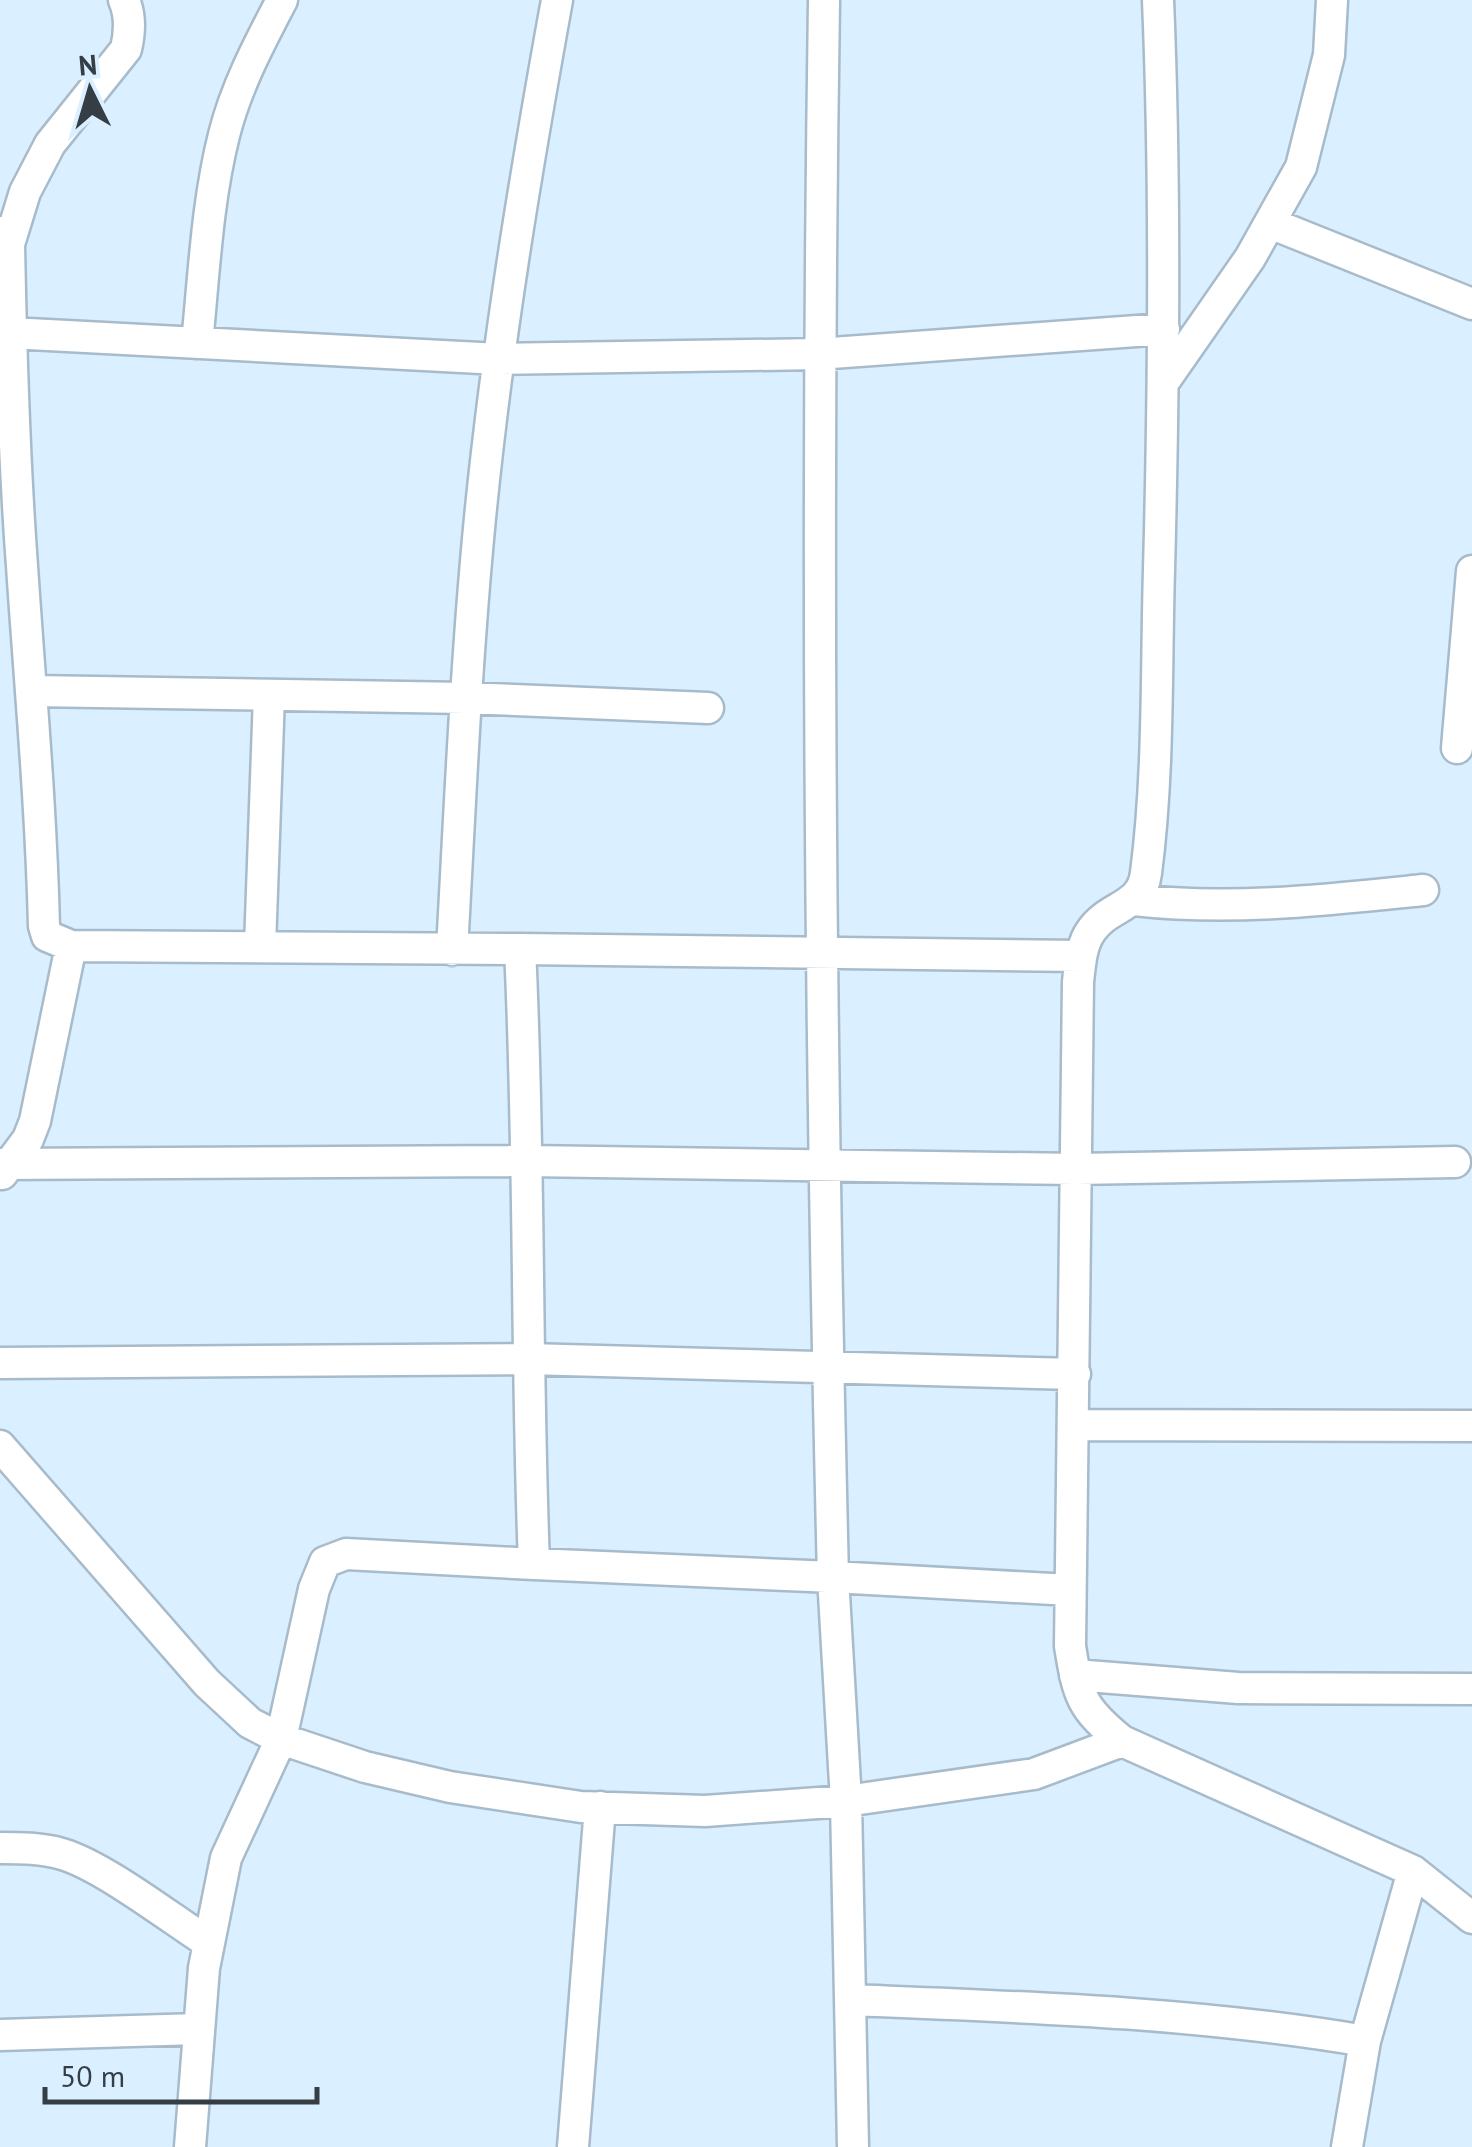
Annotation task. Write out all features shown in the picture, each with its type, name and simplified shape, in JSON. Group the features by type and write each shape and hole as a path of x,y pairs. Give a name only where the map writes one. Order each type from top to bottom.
{"street":[{"path":"124,0 129,11 130,34 126,48 50,144 5,238 22,565 42,810 44,926 48,936 71,946 1081,956"},
{"path":"197,342 212,191 224,134 245,73 282,0"},
{"path":"452,950 465,698 480,516 499,358 557,0"},
{"path":"824,0 818,354 820,953 833,1576 846,1801 853,2147"},
{"path":"1134,900 1146,880 1154,780 1165,154 1158,0"},
{"path":"1163,384 1250,258 1301,166 1329,55 1332,0"},
{"path":"1270,222 1472,304"},
{"path":"10,333 499,358 818,354 1164,330"},
{"path":"1458,748 1472,571"},
{"path":"32,691 465,698 708,708"},
{"path":"260,947 269,695"},
{"path":"1423,890 1242,906 1180,906 1134,900 1109,912 1090,932 1081,956 1070,1646 1076,1688 1092,1718 1122,1741 1413,1872 1472,1918"},
{"path":"3,1168 28,1139 35,1121 71,946"},
{"path":"520,949 528,1161 534,1564"},
{"path":"3,1168 528,1161 1076,1170 1455,1162"},
{"path":"0,1363 528,1359 1075,1374"},
{"path":"1075,1425 1472,1426"},
{"path":"0,1446 207,1684 250,1723 281,1739 365,1767 450,1786 600,1807 705,1812 846,1801 1034,1774 1122,1741"},
{"path":"190,2147 198,2029 226,1858 281,1739 314,1589 325,1562 346,1554 1070,1590"},
{"path":"1075,1675 1238,1688 1472,1688"},
{"path":"573,2147 600,1807"},
{"path":"0,1848 42,1850 77,1860 209,1944"},
{"path":"1347,2147 1365,2041 1413,1872"},
{"path":"850,2000 1176,2017 1287,2028 1365,2041"},
{"path":"0,2035 198,2029"}]}
